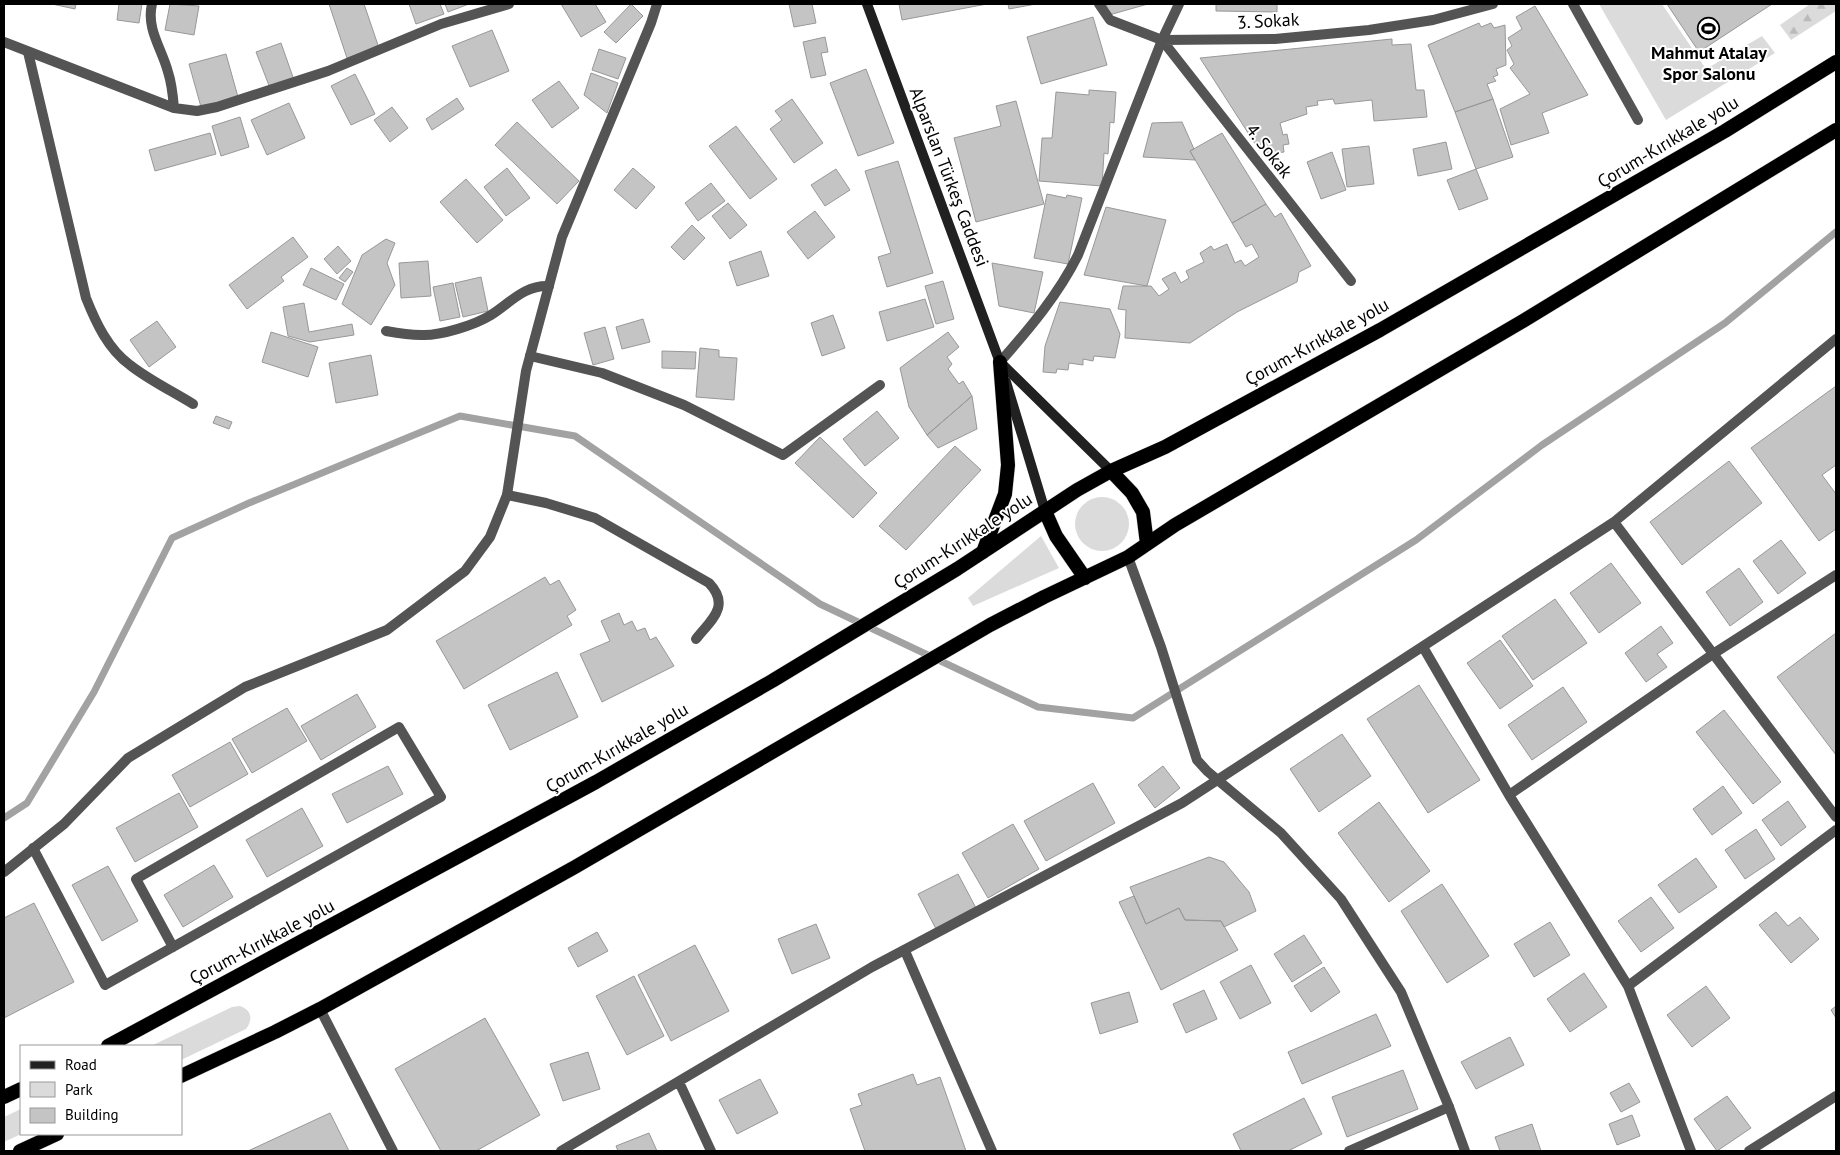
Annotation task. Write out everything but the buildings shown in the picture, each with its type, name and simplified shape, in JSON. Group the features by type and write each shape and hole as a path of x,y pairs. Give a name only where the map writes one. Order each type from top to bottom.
{"highway":[{"name":"Çorum-Kırıkkale yolu","path":"110,1045 596,782 772,681 957,569 1060,500 1111,472 1165,447 1388,325 1725,131 1836,62"},
{"path":"182,1076 276,1032 320,1009 575,867 990,625 1128,557 1175,525 1531,316 1836,130"},
{"path":"983,552 1005,494 1008,465 1000,362"},
{"path":"1111,472 1132,493 1143,512 1147,544"},
{"path":"1045,511 1056,536 1085,578"},
{"path":"4,1097 20,1089"},
{"path":"20,1151 55,1135"}],"main road":[{"name":"Alparslan Türkeş Caddesi","path":"867,4 1000,362 1025,450 1045,511"},
{"path":"1000,362 1111,472"}],"street":[{"path":"152,4 150,21 169,74 174,108"},
{"path":"4,42 174,108 197,111 217,108 328,71 441,24 509,4"},
{"path":"4,872 64,824 128,758 244,687 387,630 465,571 490,537 507,495 526,371 562,237 651,23 657,4"},
{"path":"1099,4 1110,20 1162,40"},
{"path":"1000,362 1054,297 1078,255 1162,40 1179,4"},
{"name":"3. Sokak","path":"1162,40 1275,39 1369,30 1433,20 1493,4"},
{"path":"1573,4 1638,120"},
{"name":"4. Sokak","path":"1162,40 1351,281"},
{"path":"28,52 86,298 93,316 107,339 129,365 193,404"},
{"path":"386,331 422,336 452,330 491,315 530,288 549,286"},
{"path":"561,1151 872,967 1182,803 1614,522 1836,339"},
{"path":"530,356 602,373 620,380 684,405 784,455 880,385"},
{"path":"507,495 546,503 595,518 709,583 717,591 719,609 696,639"},
{"path":"1614,522 1836,817"},
{"path":"1128,557 1161,646 1197,760 1207,771 1280,833 1341,899 1401,992 1449,1107 1465,1151"},
{"path":"1509,796 1713,654 1836,575"},
{"path":"1422,648 1509,796 1628,986 1691,1151"},
{"path":"33,848 105,985 441,797 399,727 136,879 172,947"},
{"path":"1628,986 1836,830"},
{"path":"904,951 992,1151"},
{"path":"320,1009 393,1151"},
{"path":"679,1082 711,1151"},
{"path":"1749,1151 1836,1096"},
{"path":"1349,1151 1449,1107"}],"green space":[{"path":"1599,4 1662,4 1706,69 1762,36 1775,53 1666,120"},
{"path":"1810,4 1836,4 1836,11 1791,40 1780,25"},
{"path":"1097,497 1107,497 1117,501 1125,509 1129,524 1125,539 1117,547 1107,551 1097,551 1087,547 1079,539 1075,529 1075,519 1079,509 1087,501"},
{"path":"1041,536 1059,568 973,606 968,598"},
{"path":"240,1006 249,1013 250,1022 246,1029 182,1060 182,1045 153,1045 232,1007"},
{"path":"20,1109 20,1134 4,1142 4,1117"}],"waterway":[{"path":"4,818 27,803 94,692 172,538 249,503 460,416 575,436 820,604 1038,707 1133,718 1416,540 1542,445 1725,323 1836,232"}],"place":[{"name":"Mahmut Atalay Spor Salonu","path":"1709,28"}]}
